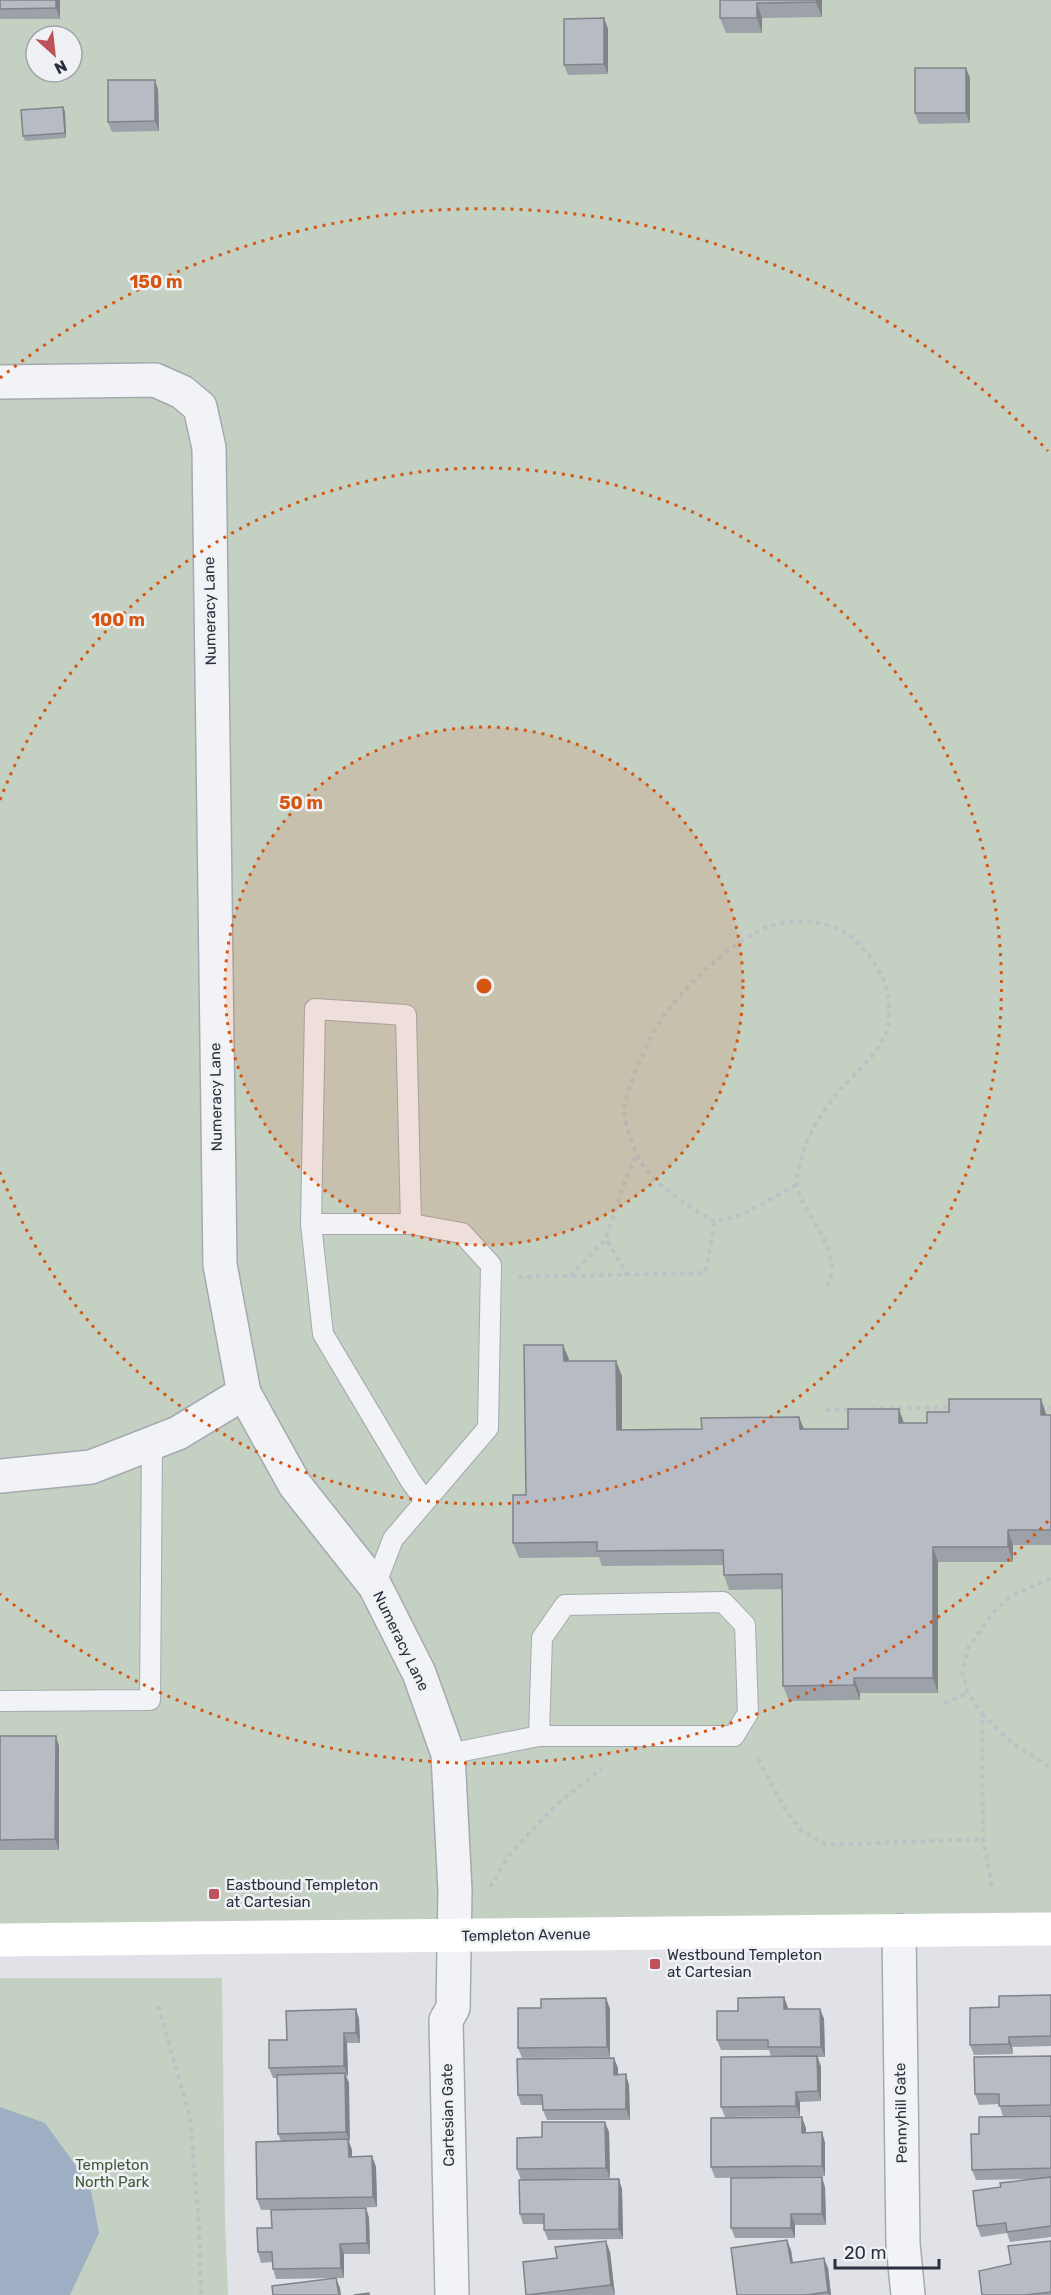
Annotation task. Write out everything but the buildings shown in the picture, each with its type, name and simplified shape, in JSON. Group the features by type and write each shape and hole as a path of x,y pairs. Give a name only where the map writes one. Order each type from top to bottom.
{"street":[{"name":"Numeracy Lane","path":"0,382 155,380 182,392 200,407 209,448 220,1265 244,1393 295,1485 375,1586 419,1673 448,1754 455,1891 454,1936"},
{"path":"0,1476 91,1467 178,1433 244,1393"},
{"name":"Templeton Avenue","path":"0,1940 1051,1929"},
{"name":"Pennyhill Gate","path":"899,1931 903,2244 908,2295"},
{"name":"Cartesian Gate","path":"452,2295 446,2020 453,2008 454,1936"}],"lane":[{"path":"411,1224 406,1015 315,1009 311,1224 322,1334 425,1501"},
{"path":"311,1224 411,1224 462,1233 491,1265 488,1428 393,1539 375,1586"},
{"path":"0,1701 150,1700 152,1442"},
{"path":"448,1754 539,1736 734,1736 748,1713 745,1625 723,1602 565,1605 542,1638 539,1736"}],"path":[{"path":"796,1185 744,1214 715,1222 685,1204 652,1176 637,1155 623,1109 639,1065 661,1020 695,980 734,946 770,926 804,920 833,926 857,941 879,966 887,988 890,1018 880,1046 835,1096 817,1121 803,1154 796,1185 831,1256 832,1272 826,1287"},
{"path":"570,1276 606,1239 623,1185 637,1155"},
{"path":"510,1278 705,1273 715,1222"},
{"path":"606,1239 628,1276"},
{"path":"1029,1406 1051,1408"},
{"path":"826,1410 959,1407"},
{"path":"1051,1578 1011,1596 993,1613 969,1646 962,1672 968,1693 982,1714 1012,1743 1051,1768"},
{"path":"944,1703 968,1693"},
{"path":"982,1714 983,1839 992,1886"},
{"path":"758,1759 785,1809 801,1830 827,1845 983,1839"},
{"path":"488,1890 510,1854 556,1805 602,1767"},
{"path":"158,2006 189,2117 199,2226 201,2295"}],"green space":[{"path":"0,0 1051,0 1051,1930 0,1941"},
{"name":"Templeton North Park","path":"0,1978 222,1978 228,2295 0,2295"}],"water":[{"path":"0,2107 45,2123 90,2185 99,2233 70,2295 0,2295"}],"place":[{"name":"Eastbound Templeton at Cartesian","path":"214,1894"},
{"name":"Westbound Templeton at Cartesian","path":"655,1964"}]}
